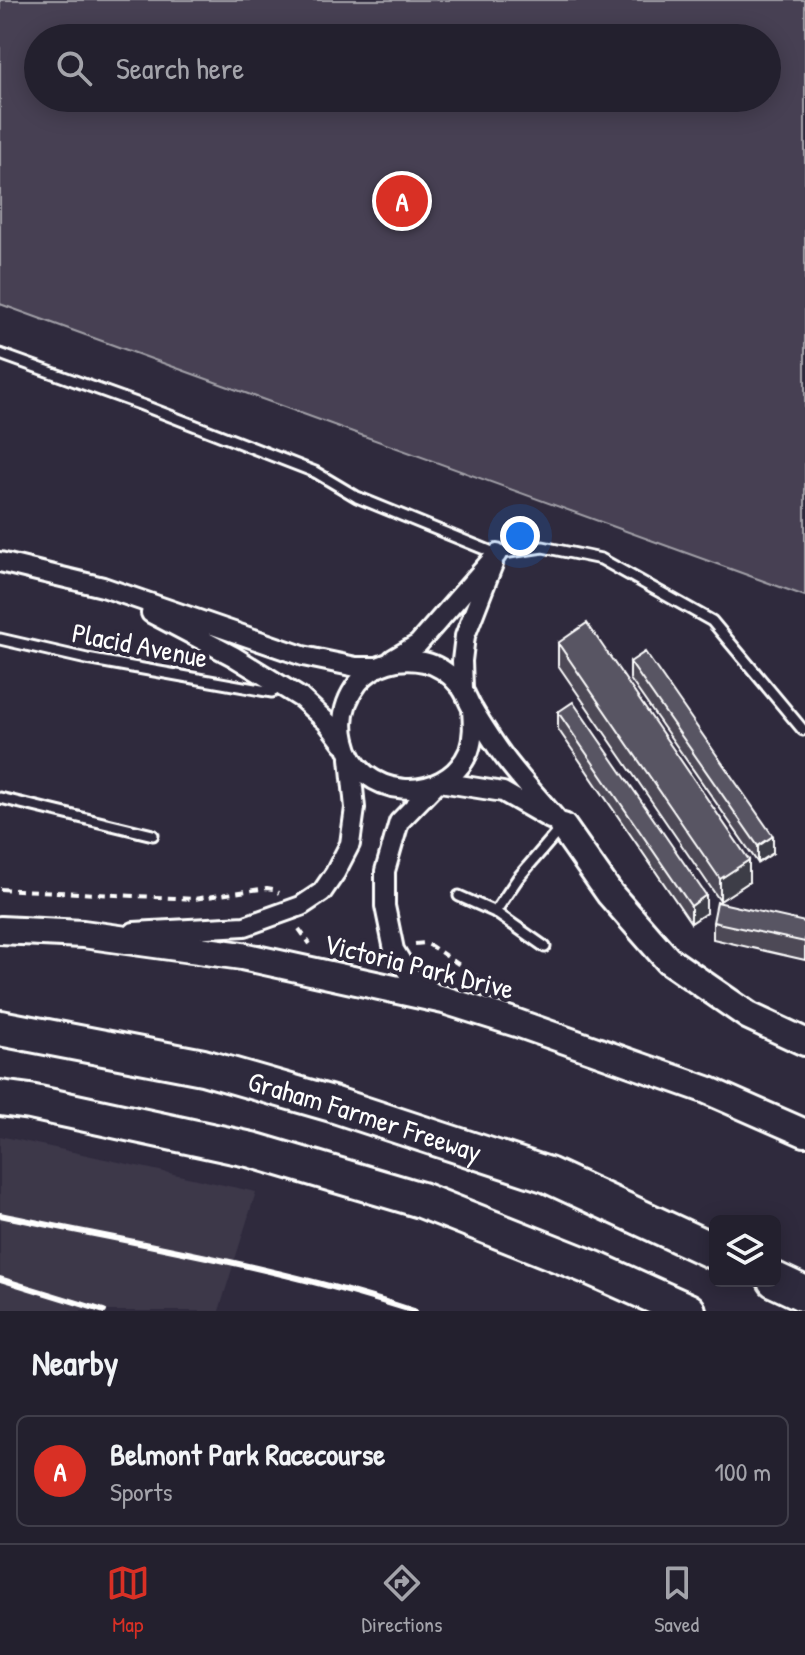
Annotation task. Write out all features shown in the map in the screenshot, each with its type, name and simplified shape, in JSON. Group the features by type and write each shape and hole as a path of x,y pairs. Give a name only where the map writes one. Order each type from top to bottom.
{"highway":[{"name":"Graham Farmer Freeway","path":"0,1028 203,1067 332,1104 548,1175 709,1249"},
{"path":"0,1098 252,1150 421,1200 592,1268 688,1311"},
{"path":"781,1283 805,1294"}],"street":[{"path":"83,934 245,926 301,906 322,892 350,844 355,808 342,729 344,710 351,692 363,677 418,644 497,554"},
{"path":"497,554 465,636 463,688 472,709 499,750 563,827 610,894 668,960 749,1016 805,1042"},
{"path":"0,562 103,587 303,656 356,667 407,659 428,663 448,673 463,688"},
{"path":"103,587 233,656 301,698 327,722 362,772 378,783 397,789 416,790 438,783 503,792 563,827"},
{"path":"444,1000 410,976 394,950 385,906 385,871 399,822 438,783 457,769 469,751 474,730 472,709"},
{"name":"Victoria Park Drive","path":"0,930 83,934 242,956 444,1000 707,1090 805,1133"}],"lane":[{"path":"0,354 315,472 357,497 497,554 543,547 601,559 712,621 803,730"},
{"name":"Placid Avenue","path":"0,639 87,659 272,692"},
{"path":"0,798 153,835"},
{"path":"495,912 518,878 563,827"},
{"path":"459,896 495,912 545,947"}],"shaded area":[{"path":"0,0 805,0 805,596 0,304"},
{"path":"0,1136 256,1192 219,1311 0,1311"}],"building":[{"path":"587,623 749,860 720,879 558,643"},
{"path":"645,652 773,836 758,846 630,662"},
{"path":"573,702 706,895 691,906 558,712"},
{"path":"717,902 805,922 805,942 713,922"}],"railway":[{"path":"0,1215 260,1269 414,1311"},
{"path":"0,1279 104,1311"}],"place":[{"name":"Belmont Park Racecourse","path":"402,201"}]}
